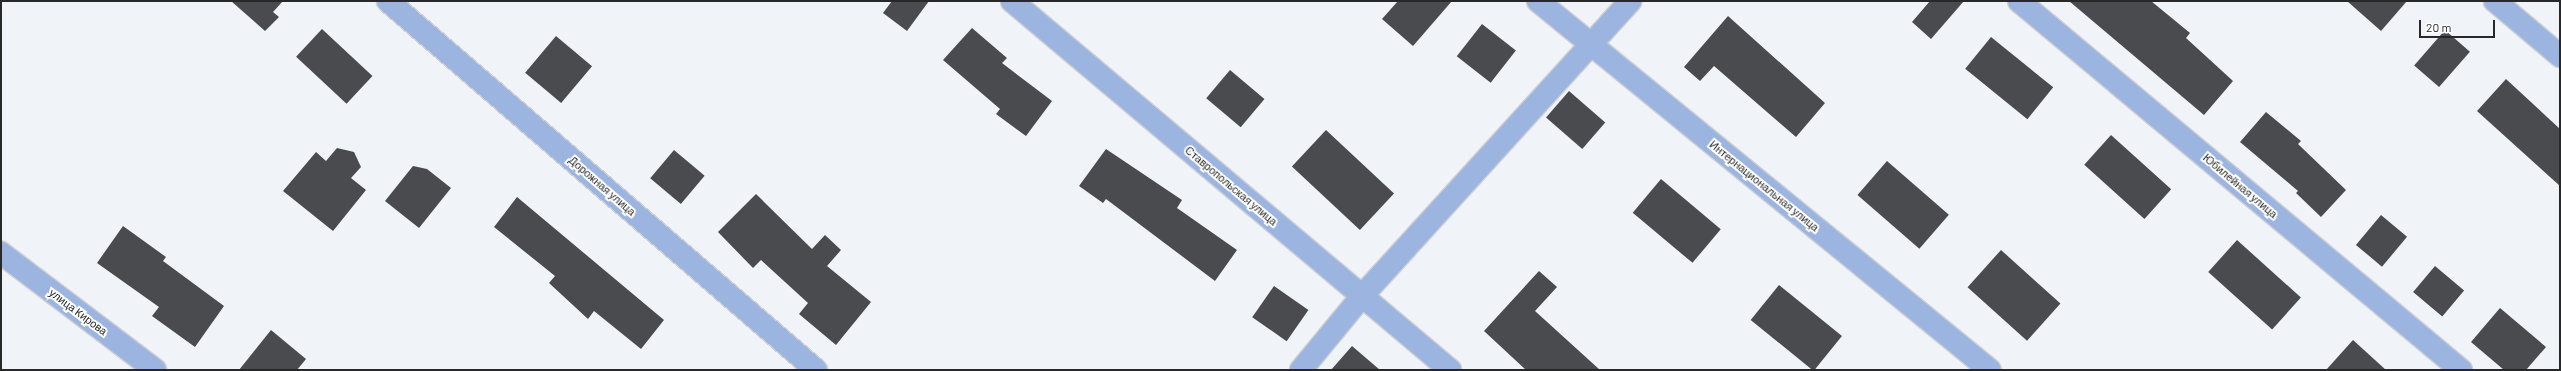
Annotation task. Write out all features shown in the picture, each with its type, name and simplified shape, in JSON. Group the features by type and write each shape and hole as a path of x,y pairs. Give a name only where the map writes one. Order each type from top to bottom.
{"street":[{"name":"Дорожная улица","path":"388,1 816,370"},
{"name":"Ставропольская улица","path":"1012,1 1450,370"},
{"name":"Интернациональная улица","path":"1538,1 1990,370"},
{"path":"1301,370 1362,296 1592,45 1630,1"},
{"name":"Юбилейная улица","path":"2019,1 2461,370"},
{"path":"2495,1 2560,56"},
{"name":"улица Кирова","path":"1,254 155,370"}],"building":[{"path":"231,1 283,1 273,12 279,17 265,31"},
{"path":"892,1 929,1 907,31 883,13"},
{"path":"1398,1 1452,1 1413,46 1382,19"},
{"path":"1930,1 1964,1 1931,39 1912,22"},
{"path":"2069,1 2151,1 2190,33 2186,38 2233,81 2204,115"},
{"path":"2347,1 2407,1 2381,31"},
{"path":"1728,16 1825,103 1796,137 1714,66 1700,81 1684,67"},
{"path":"1482,24 1516,50 1491,83 1457,56"},
{"path":"972,28 1007,58 1002,63 1052,101 1026,136 996,114 1000,109 943,60"},
{"path":"322,29 372,76 347,104 296,57"},
{"path":"2445,30 2470,52 2439,87 2414,65"},
{"path":"556,36 592,66 561,103 525,73"},
{"path":"1991,37 2053,87 2027,119 1965,69"},
{"path":"1230,70 1264,99 1241,127 1206,98"},
{"path":"2506,79 2560,129 2560,186 2477,111"},
{"path":"1569,91 1605,122 1582,149 1546,117"},
{"path":"2266,112 2301,141 2298,144 2346,190 2321,217 2296,193 2298,191 2240,142"},
{"path":"1326,130 1394,193 1360,230 1292,167"},
{"path":"2111,135 2171,189 2144,219 2084,165"},
{"path":"337,148 354,152 361,167 351,178 366,190 333,231 283,191 316,152 326,161"},
{"path":"1106,149 1182,200 1177,208 1237,250 1215,281 1106,199 1103,203 1079,186"},
{"path":"674,150 705,176 681,204 650,178"},
{"path":"1887,161 1949,215 1919,249 1857,195"},
{"path":"413,166 427,169 451,188 419,228 385,201"},
{"path":"1661,179 1721,229 1692,263 1633,213"},
{"path":"756,194 812,249 825,235 841,250 827,266 871,302 836,345 799,314 808,303 761,260 753,268 718,232"},
{"path":"517,197 664,320 641,349 594,311 588,319 549,283 555,276 494,227"},
{"path":"2381,215 2407,237 2382,267 2356,245"},
{"path":"123,226 166,257 163,261 224,306 195,347 152,316 159,307 97,263"},
{"path":"2237,240 2301,298 2272,330 2208,272"},
{"path":"2001,250 2060,304 2027,341 1968,287"},
{"path":"2435,266 2464,290 2442,316 2413,292"},
{"path":"1539,271 1557,287 1535,311 1600,370 1526,370 1484,331"},
{"path":"1779,285 1842,336 1814,370 1812,370 1751,320"},
{"path":"1274,286 1308,310 1287,341 1252,317"},
{"path":"2500,308 2546,347 2526,370 2504,370 2471,342"},
{"path":"271,330 306,359 297,370 239,370"},
{"path":"2353,340 2386,370 2326,370"},
{"path":"1352,346 1380,370 1331,370"}]}
